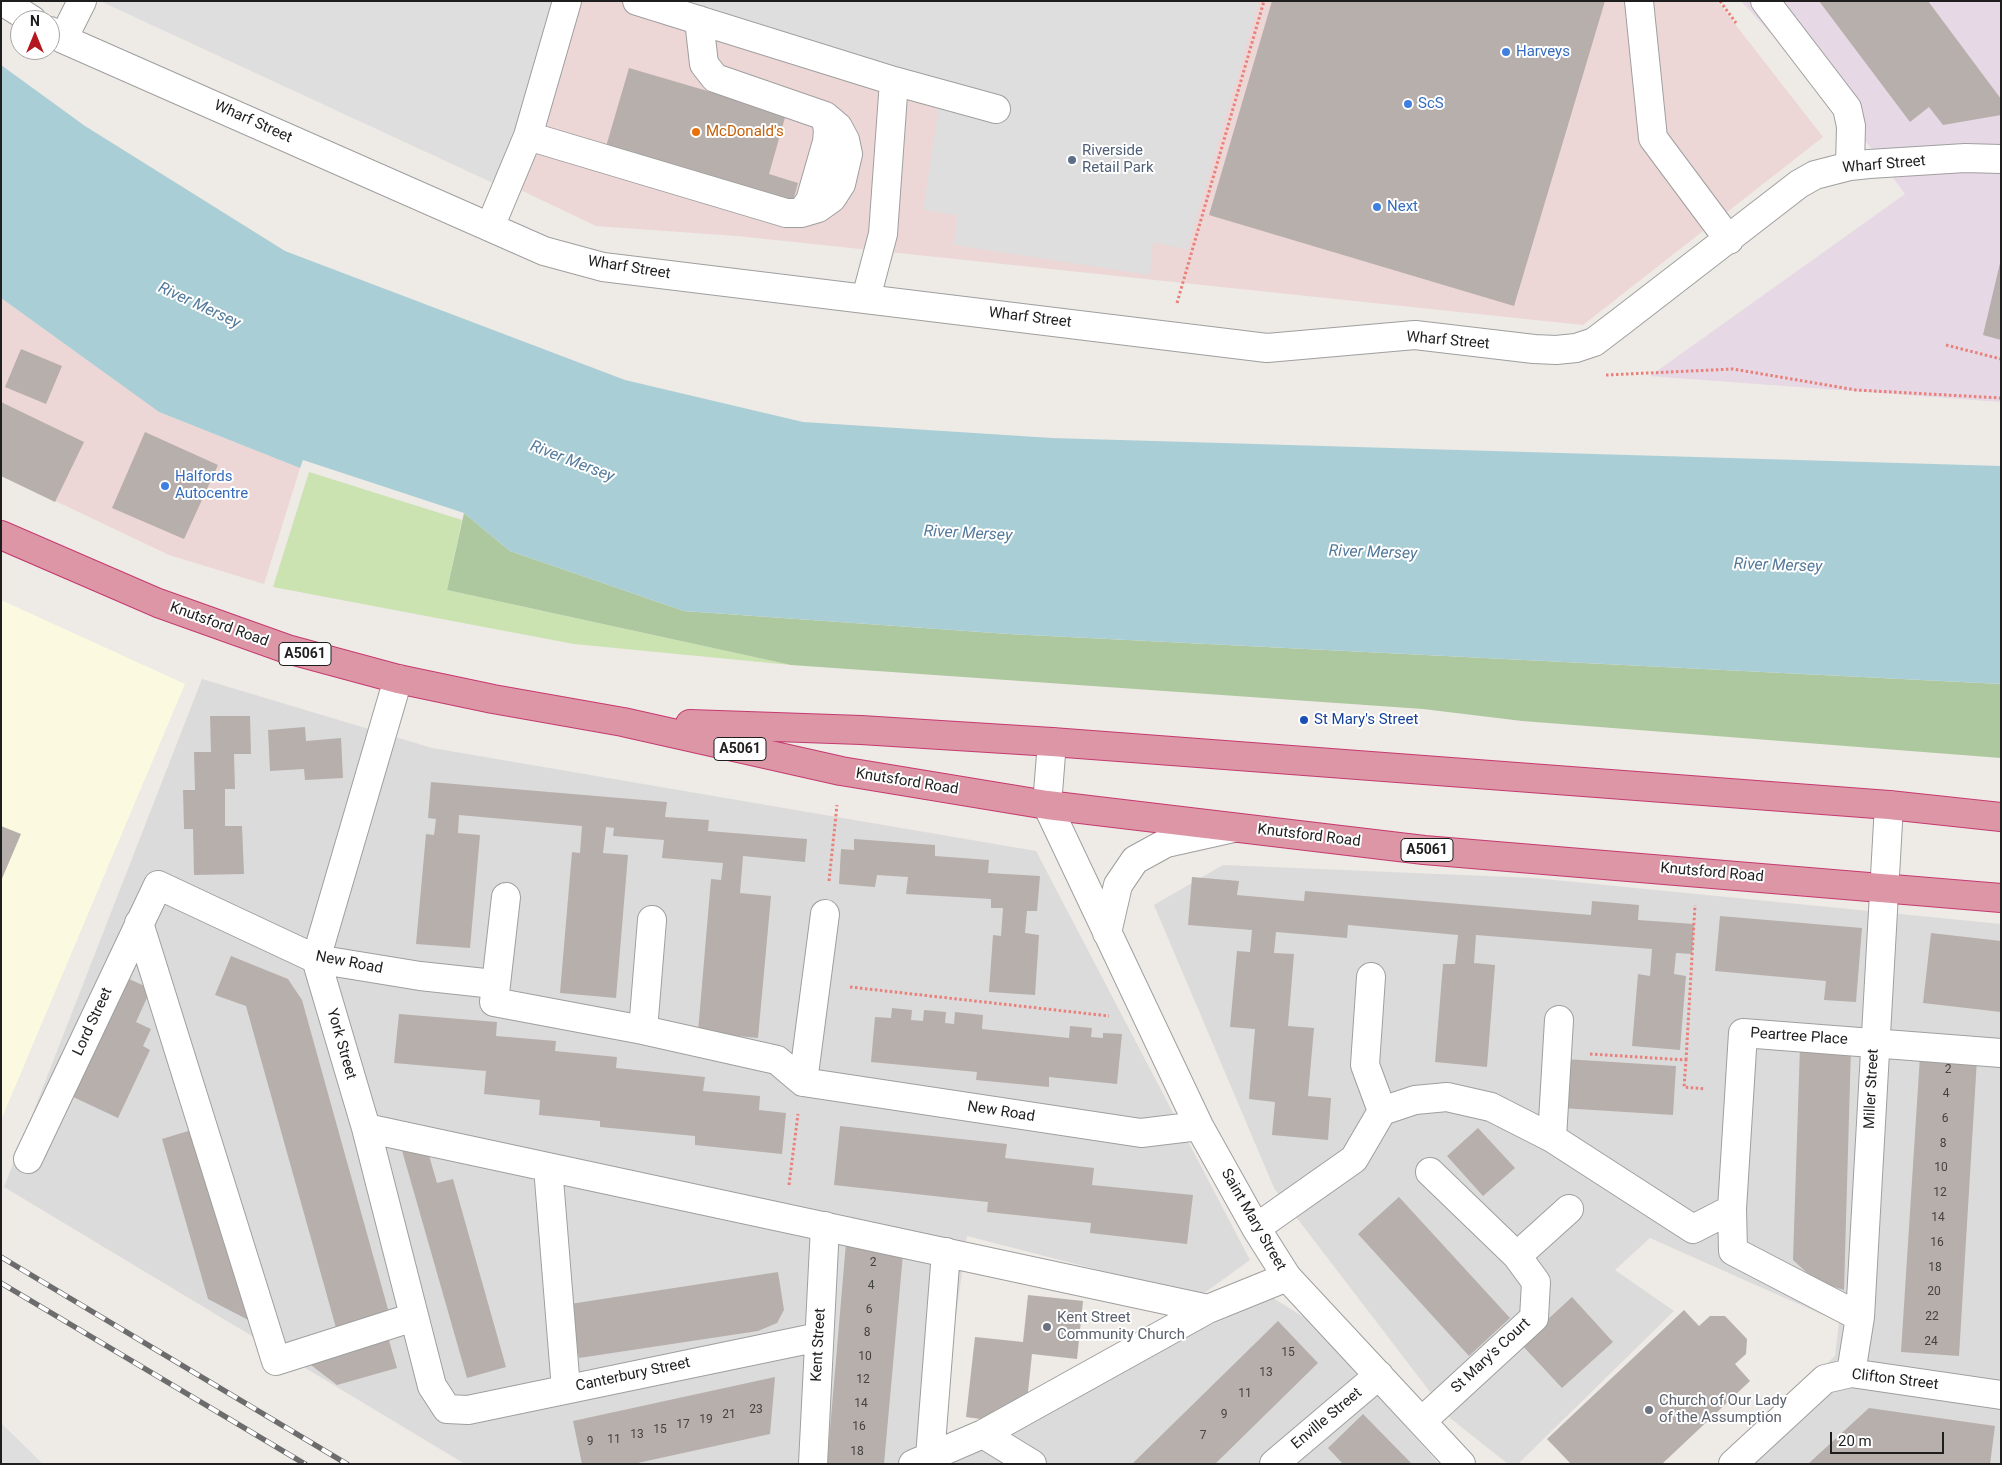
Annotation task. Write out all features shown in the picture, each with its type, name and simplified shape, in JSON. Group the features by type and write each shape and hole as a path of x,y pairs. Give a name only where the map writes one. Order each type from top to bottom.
{"highway":[{"name":"Knutsford Road","path":"1,535 168,607 287,650 492,699 624,722 841,771 1047,805 1424,850 2001,898"},
{"name":"Knutsford Road","path":"624,722 862,730 1052,742 1889,805 2001,817"}],"street":[{"path":"2,1 16,10"},
{"path":"60,31 82,1"},
{"path":"490,227 528,136 567,1"},
{"path":"637,1 894,81 996,109"},
{"path":"1639,1 1653,138 1729,240"},
{"path":"1765,1 1847,108 1851,126 1850,166"},
{"path":"528,136 786,214 801,214 818,208 832,198 841,184 848,154 845,140 838,127 824,116 715,78 704,64 699,20"},
{"name":"Wharf Street","path":"60,36 544,251 604,267 1267,348 1415,335 1556,350 1576,348 1594,342 1729,240 1799,184 1815,175 1850,166 1965,158 2001,159"},
{"path":"866,298 883,234 894,81"},
{"path":"316,959 398,678"},
{"path":"1047,805 1052,742"},
{"name":"Saint Mary Street","path":"1047,805 1199,1126 1256,1228 1287,1277 1461,1464"},
{"name":"Miller Street","path":"1851,1373 1860,1317 1889,805"},
{"path":"1108,933 1118,885 1135,860 1166,843 1237,827"},
{"name":"New Road","path":"158,885 316,959 420,976 494,984"},
{"name":"Lord Street","path":"28,1159 158,885"},
{"path":"506,898 494,984 494,1002 643,1030 777,1060 803,1082"},
{"path":"803,1082 825,914"},
{"path":"643,1030 652,920"},
{"path":"139,923 276,1361 414,1317"},
{"name":"York Street","path":"316,959 366,1128 432,1386 447,1409"},
{"path":"1371,977 1366,1065 1382,1111"},
{"path":"1552,1138 1559,1020"},
{"name":"Peartree Place","path":"1860,1317 1733,1252 1732,1209 1743,1032 2001,1052"},
{"name":"New Road","path":"803,1082 1141,1134 1199,1126"},
{"path":"1256,1228 1354,1159 1382,1111 1415,1100 1447,1097 1492,1107 1552,1138 1693,1229 1732,1209"},
{"path":"366,1128 1208,1309"},
{"path":"548,1167 566,1389"},
{"name":"St Mary's Court","path":"1422,1420 1534,1318 1536,1282 1517,1256 1430,1172"},
{"path":"1517,1256 1569,1208"},
{"name":"Kent Street","path":"813,1464 824,1226"},
{"path":"946,1252 922,1460 983,1434 1208,1309 1287,1277"},
{"name":"Canterbury Street","path":"447,1409 468,1410 819,1337"},
{"name":"Clifton Street","path":"1733,1464 1825,1379 1851,1373 2001,1395"},
{"name":"Enville Street","path":"1274,1464 1379,1375"},
{"path":"983,1434 1032,1464"}],"path":[{"path":"1177,304 1264,1"},
{"path":"1946,345 2001,359"},
{"path":"1606,375 1733,369 1856,390 2001,398"},
{"path":"825,914 841,771"},
{"path":"1697,872 1684,1087 1739,1091"},
{"path":"817,983 1148,1020"},
{"path":"1557,1052 1686,1060"},
{"path":"784,1217 803,1082"}],"shaded area":[{"path":"100,1 578,1 506,189"},
{"name":"Riverside Retail Park","path":"125,1 1717,1 1823,137 1583,325 737,236 596,226"},
{"name":"Riverside Retail Park","path":"662,1 1259,1 1187,250 1153,242 1150,275 954,245 957,215 923,210 938,111 917,84"},
{"path":"1741,1 2001,1 2001,402 1650,376 1905,194 1847,116"},
{"path":"1,298 159,412 300,468 264,584 169,555 1,475"},
{"path":"1,600 185,684 1,1120"},
{"path":"202,679 432,748 1036,851 1250,1260 1200,1296 967,1236 939,1441 1273,1298 1315,1324 1439,1464 465,1464 4,1187"},
{"path":"1223,865 1534,878 2001,924 2001,1464 1718,1464 1835,1356 1839,1322 1650,1238 1615,1270 1674,1311 1518,1464 1508,1464 1450,1418 1274,1188 1154,905"},
{"path":"1,1423 43,1464 1,1464"}],"green space":[{"path":"309,472 462,520 447,590 791,665 574,644 273,587"},
{"path":"464,513 510,551 684,611 1009,634 2001,684 2001,758 1522,721 1423,709 791,665 447,590"}],"water":[{"name":"River Mersey","path":"1,65 85,126 285,251 625,380 803,422 1052,438 2001,466 2001,684 1009,634 684,611 510,551 464,513 303,460 300,468 159,412 1,298"}],"building":[{"path":"1272,1 1605,1 1514,306 1209,215"},
{"path":"1819,1 1928,1 2001,99 2001,115 1943,125 1929,107 1910,122"},
{"name":"McDonald's","path":"629,68 786,114 769,174 798,183 792,205 605,150"},
{"path":"2001,263 2001,340 1983,335"},
{"path":"21,349 62,366 46,404 5,387"},
{"path":"1,402 84,442 55,502 1,476"},
{"name":"Halfords Autocentre","path":"145,432 218,465 184,539 112,508"},
{"path":"210,716 250,716 251,754 234,754 235,789 225,789 225,826 242,826 244,874 194,875 193,829 184,829 183,790 195,790 194,752 211,752"},
{"path":"305,727 306,741 341,738 343,778 305,780 304,769 270,771 268,730"},
{"path":"431,782 667,802 665,817 709,820 708,831 807,839 805,862 743,856 740,893 771,896 758,1038 698,1032 711,879 721,880 723,863 662,858 664,840 613,836 614,828 606,827 603,853 628,855 616,998 560,993 572,852 580,853 582,826 459,815 458,833 480,835 470,948 416,944 426,834 434,835 436,819 428,818"},
{"path":"1,826 21,834 1,881"},
{"path":"854,839 935,845 935,856 989,860 988,873 1040,876 1037,911 1027,911 1025,933 1039,935 1035,995 989,992 993,935 1001,936 1003,908 991,908 991,899 906,894 908,877 877,875 875,887 839,884 841,849 854,850"},
{"path":"1192,877 1239,881 1237,895 1304,901 1305,891 1591,915 1592,901 1639,905 1638,920 1694,924 1692,954 1676,953 1674,974 1686,976 1680,1050 1632,1046 1638,974 1650,976 1652,949 1476,935 1474,963 1495,965 1487,1067 1435,1062 1443,964 1455,964 1458,935 1348,925 1347,938 1276,932 1274,953 1294,954 1288,1026 1314,1028 1308,1096 1331,1098 1328,1140 1272,1135 1275,1102 1249,1099 1255,1029 1230,1027 1237,951 1250,952 1252,930 1188,925"},
{"path":"1720,916 1862,928 1856,1002 1824,1000 1826,981 1715,971"},
{"path":"1931,933 2001,941 2001,1012 1923,1003"},
{"path":"231,956 288,979 302,1000 391,1320 338,1335 246,1006 215,995"},
{"path":"127,978 151,989 136,1022 151,1029 143,1046 150,1050 118,1118 71,1096"},
{"path":"892,1008 912,1010 911,1020 923,1021 924,1010 946,1012 945,1023 954,1024 955,1012 983,1015 982,1029 1069,1038 1070,1026 1092,1028 1091,1037 1103,1038 1103,1033 1122,1034 1117,1084 1049,1077 1049,1087 976,1080 977,1072 871,1062 875,1017 891,1018"},
{"path":"399,1014 497,1022 496,1036 556,1041 555,1051 617,1057 616,1068 705,1077 703,1091 760,1096 759,1110 786,1113 782,1154 695,1145 695,1136 600,1127 600,1121 539,1115 540,1100 484,1094 486,1071 394,1063"},
{"path":"1800,1046 1851,1047 1844,1290 1816,1281 1793,1260"},
{"path":"1920,1056 1977,1059 1959,1356 1901,1352"},
{"path":"1565,1059 1676,1066 1673,1115 1562,1108"},
{"path":"840,1126 1007,1144 1005,1158 1094,1168 1092,1185 1193,1195 1187,1244 1090,1233 1091,1223 987,1212 988,1202 834,1185"},
{"path":"198,1128 254,1323 208,1299 162,1139"},
{"path":"1478,1128 1515,1168 1483,1196 1447,1156"},
{"path":"401,1147 428,1152 437,1183 453,1179 506,1367 467,1378"},
{"path":"1399,1197 1510,1318 1469,1356 1358,1234"},
{"path":"846,1243 903,1254 884,1464 827,1464"},
{"path":"778,1272 784,1310 777,1323 758,1331 579,1358 570,1304"},
{"path":"1028,1295 1083,1301 1077,1359 1032,1354 1027,1401 995,1421 966,1417 975,1337 1023,1342"},
{"path":"1572,1297 1613,1342 1562,1388 1521,1344"},
{"name":"Church of Our Lady of the Assumption","path":"1684,1310 1699,1326 1710,1316 1725,1316 1747,1339 1746,1354 1735,1364 1750,1381 1662,1464 1571,1464 1547,1439"},
{"path":"1278,1321 1318,1363 1215,1464 1132,1464"},
{"path":"386,1330 397,1368 337,1385 299,1356"},
{"path":"775,1377 770,1434 633,1464 582,1464 573,1421"},
{"path":"1869,1408 1995,1426 1990,1464 1808,1464"},
{"path":"1363,1414 1412,1464 1343,1464 1328,1448"}],"railway":[{"path":"1,1257 347,1464"},
{"path":"1,1283 305,1464"}],"place":[{"name":"Harveys","path":"1506,52"},
{"name":"ScS","path":"1408,104"},
{"name":"McDonald's","path":"696,132"},
{"name":"Riverside Retail Park","path":"1072,160"},
{"name":"Next","path":"1377,207"},
{"name":"Halfords Autocentre","path":"165,486"},
{"name":"St Mary's Street","path":"1304,720"},
{"name":"Kent Street Community Church","path":"1047,1327"},
{"name":"Church of Our Lady of the Assumption","path":"1649,1410"}]}
